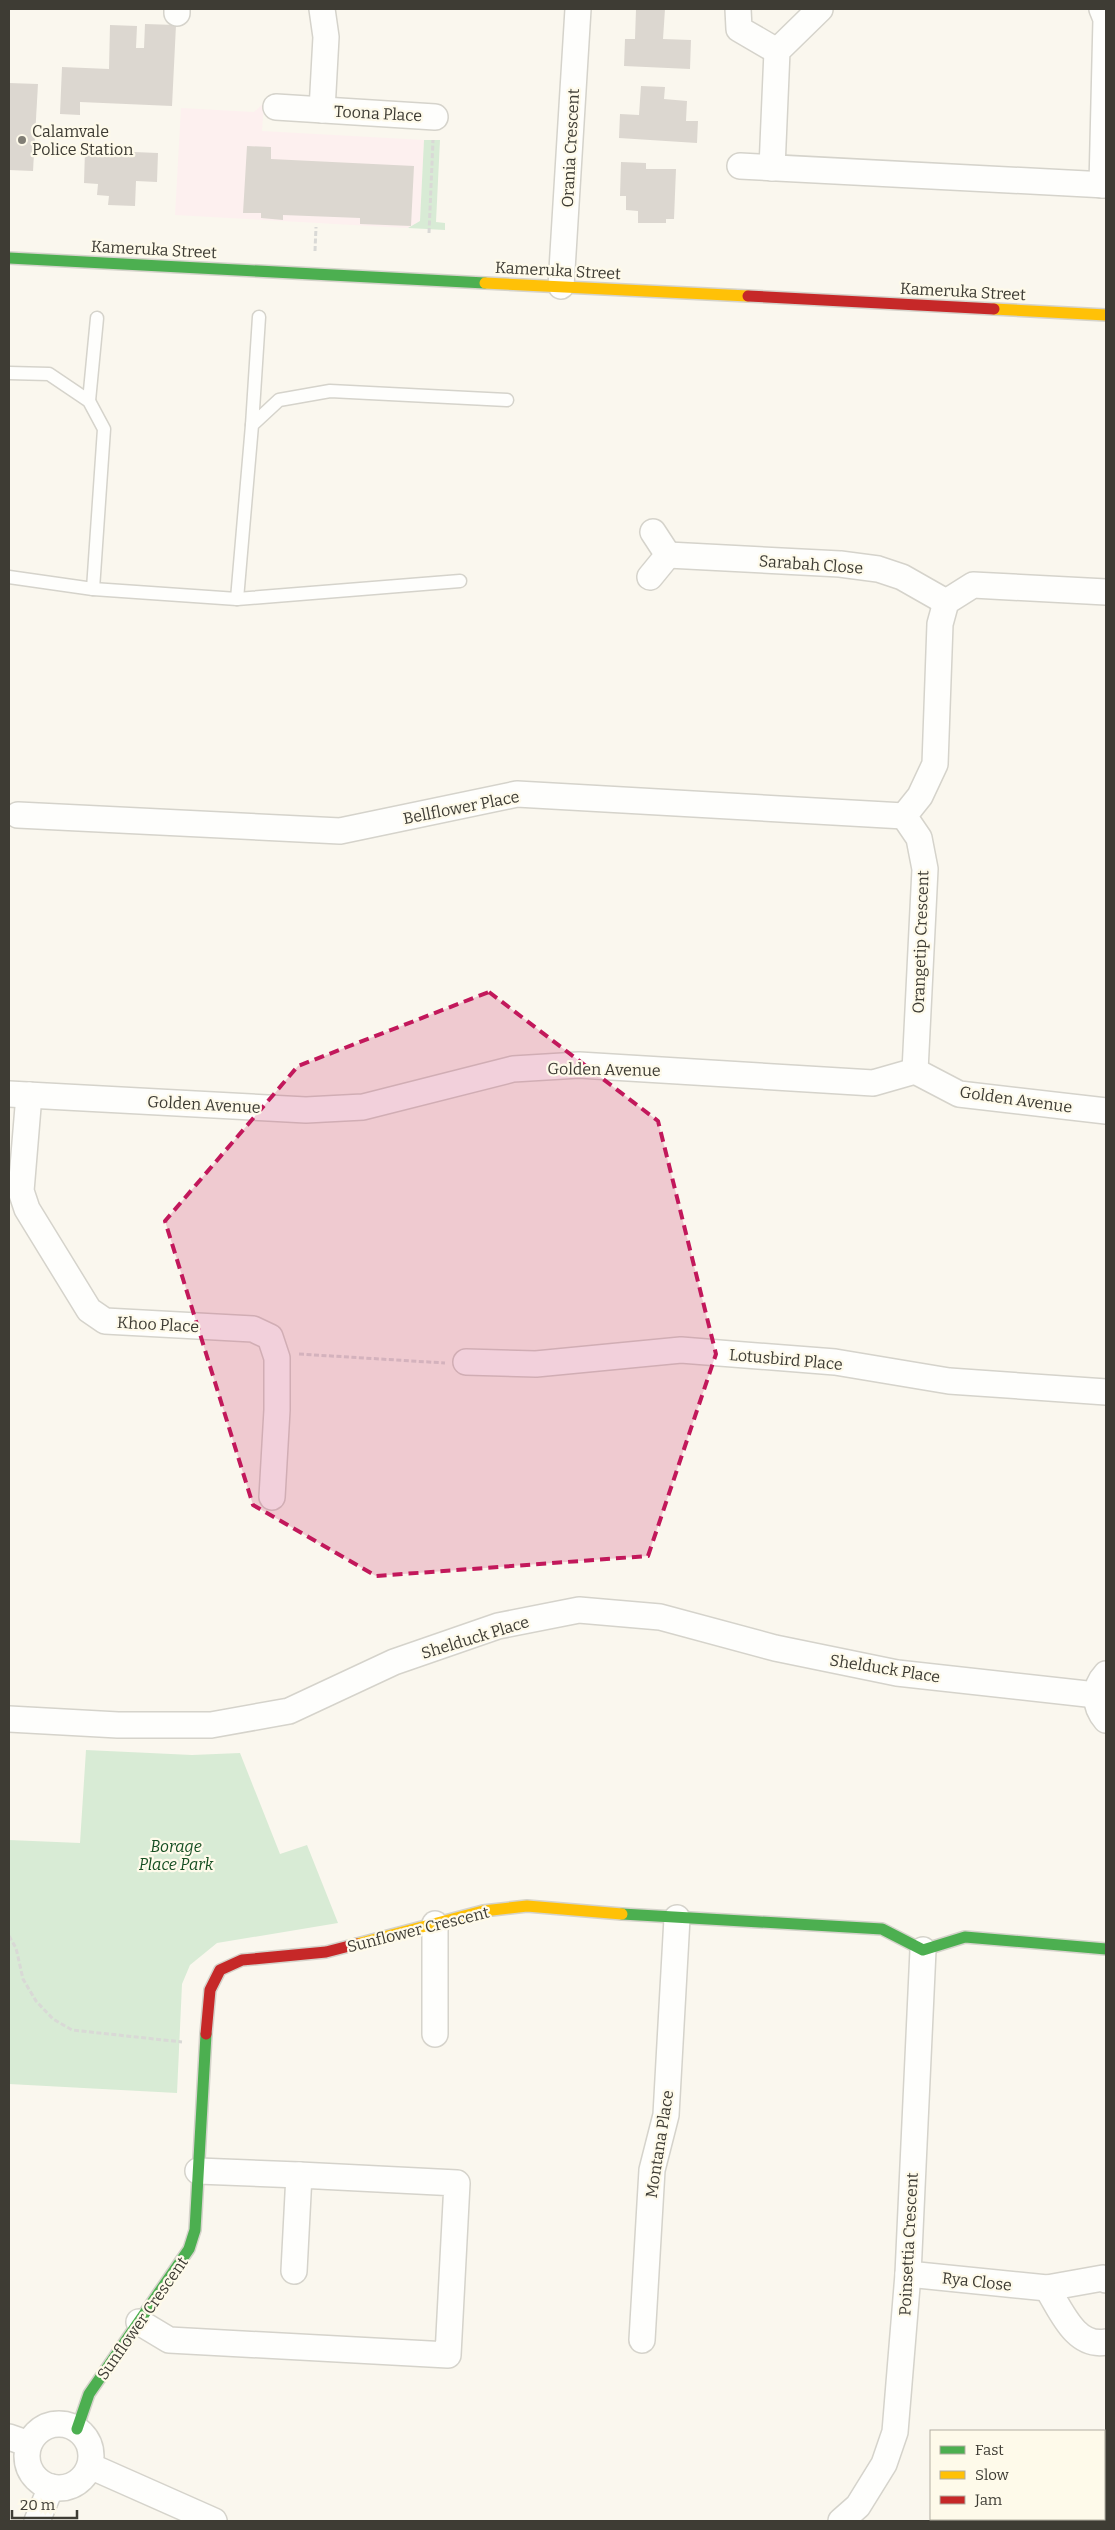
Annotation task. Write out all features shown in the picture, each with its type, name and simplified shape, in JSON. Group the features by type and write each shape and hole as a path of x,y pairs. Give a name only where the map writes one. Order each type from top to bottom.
{"street":[{"name":"Toona Place","path":"322,9 326,37 322,110"},
{"name":"Orania Crescent","path":"562,273 578,9"},
{"path":"738,9 739,29 776,51"},
{"path":"772,168 776,51 820,9"},
{"path":"740,166 1104,185 1106,19 1102,9"},
{"name":"Toona Place","path":"276,107 434,117"},
{"name":"Kameruka Street","path":"9,258 562,273 1106,315"},
{"path":"650,577 668,555 653,532"},
{"name":"Sarabah Close","path":"668,555 840,564 878,569 902,577 946,602"},
{"path":"904,816 920,796 935,764 940,624 946,602 973,585 1106,592"},
{"name":"Bellflower Place","path":"18,815 340,832 517,794 904,816"},
{"name":"Orangetip Crescent","path":"904,816 919,838 925,869 915,1071"},
{"name":"Golden Avenue","path":"19,1095 306,1110 363,1107 513,1069 579,1065 873,1084 915,1071 959,1094 1106,1111"},
{"name":"Khoo Place","path":"19,1095 21,1191 27,1209 89,1310 105,1321 253,1329 270,1337 277,1358 277,1410 272,1497"},
{"name":"Lotusbird Place","path":"466,1362 536,1364 681,1350 835,1362 949,1382 1106,1392"},
{"name":"Shelduck Place","path":"9,1719 118,1725 211,1725 289,1711 394,1662 498,1626 579,1610 660,1617 775,1648 896,1673 1101,1684"},
{"path":"1101,1684 1097,1705 1106,1720"},
{"name":"Sunflower Crescent","path":"77,2429 89,2394 189,2250 197,2215 208,2002 212,1982 220,1971 246,1958 301,1956 326,1952 484,1911 527,1906 677,1918 882,1929 923,1950"},
{"name":"Montana Place","path":"642,2340 652,2170 666,2115 677,1918"},
{"path":"434,2034 435,1924"},
{"path":"923,1950 965,1937 1106,1949"},
{"name":"Poinsettia Crescent","path":"841,2521 858,2506 884,2464 894,2432 908,2274 923,1950"},
{"path":"139,2322 169,2340 448,2354 456,2183 198,2171"},
{"path":"294,2271 299,2175"},
{"name":"Rya Close","path":"908,2274 1047,2288 1103,2278 1106,2280"},
{"path":"1047,2288 1077,2336 1096,2344 1106,2342"},
{"path":"67,2424 77,2429 90,2445 90,2466 84,2477 74,2484 63,2488 51,2487 40,2482 32,2474 19,2440 38,2432 46,2426 67,2424"},
{"path":"90,2466 214,2521"},
{"path":"37,2521 51,2487"}],"lane":[{"path":"237,599 259,317"},
{"path":"90,401 97,318"},
{"path":"9,373 49,374 90,401 104,428 93,589"},
{"path":"252,425 279,400 330,391 507,400"},
{"path":"9,577 93,589 237,599 460,581"}],"path":[{"path":"429,233 434,117"},
{"path":"277,1358 303,1353 441,1363 466,1362"},
{"path":"9,1936 16,1948 23,1979 53,2020 72,2030 187,2042"}],"highlighted area":[{"path":"489,992 658,1121 716,1354 648,1556 376,1576 253,1505 165,1221 298,1066"}],"shaded area":[{"path":"264,103 262,131 424,140 420,221 408,228 175,215 181,108 254,112"}],"green space":[{"path":"424,140 440,140 436,222 445,223 445,230 408,228 420,221"},
{"name":"Borage Place Park","path":"86,1750 192,1755 240,1753 280,1854 307,1845 338,1923 217,1943 190,1965 182,1984 177,2093 9,2084 9,1840 80,1843"}],"building":[{"path":"636,9 665,9 663,39 691,40 690,69 624,66 625,39 635,39"},
{"path":"145,24 176,25 172,106 80,102 80,115 60,114 62,67 109,69 110,25 137,26 136,48 144,48"},
{"name":"Calamvale Police Station","path":"9,83 38,84 33,171 9,170"},
{"path":"641,86 665,87 664,99 687,101 686,121 698,121 697,143 619,138 620,114 639,115"},
{"path":"247,146 271,147 271,159 414,166 411,226 360,224 360,218 283,215 283,220 261,218 261,213 243,213"},
{"path":"85,150 158,153 157,182 136,181 135,206 108,205 109,196 97,195 98,184 84,183"},
{"path":"621,162 646,163 646,169 676,169 674,219 666,219 666,223 638,223 638,211 626,210 626,196 620,196"}],"traffic: fast":[{"path":"9,258 485,283"},
{"path":"622,1914 882,1929 923,1950 965,1937 1106,1949"},
{"path":"77,2429 89,2394 189,2249 195,2230 206,2034"}],"traffic: slow":[{"path":"485,283 748,296"},
{"path":"994,309 1106,315"},
{"path":"357,1944 483,1911 527,1906 622,1914"}],"traffic: jam":[{"path":"748,296 994,309"},
{"path":"206,2034 210,1990 220,1970 242,1960 326,1952 357,1944"}],"place":[{"name":"Calamvale Police Station","path":"22,140"}]}
